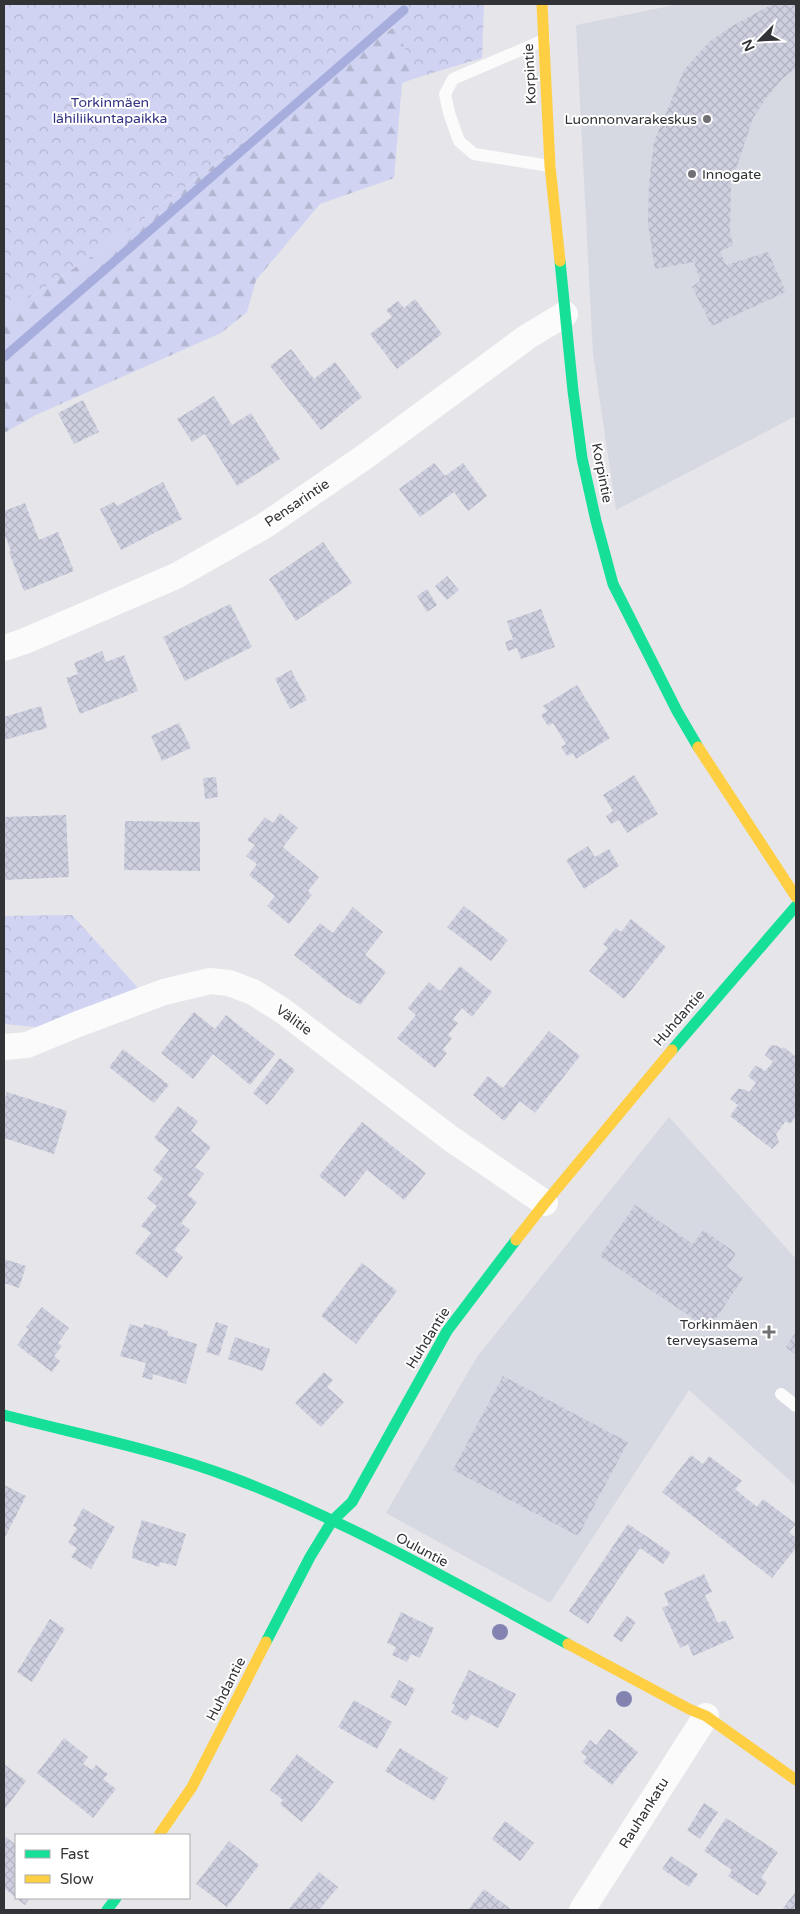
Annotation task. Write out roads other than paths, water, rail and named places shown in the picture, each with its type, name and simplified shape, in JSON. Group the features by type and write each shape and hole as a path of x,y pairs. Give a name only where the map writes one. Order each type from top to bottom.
{"street":[{"name":"Korpintie","path":"542,4 550,166 565,314 582,458 596,521 614,584 676,711 796,897"},
{"name":"Pensarintie","path":"4,648 176,576 264,526 363,458 527,337 565,314"},
{"name":"Huhdantie","path":"160,1834 192,1787 310,1557 332,1521 352,1502 447,1331 545,1203 654,1070 796,906"},
{"name":"Välitie","path":"4,1046 27,1045 164,992 210,981 229,984 253,992 283,1011 450,1138 545,1203"},
{"name":"Ouluntie","path":"4,1415 208,1469 261,1489 332,1521 578,1648 689,1710 706,1716 796,1780"},
{"name":"Rauhankatu","path":"582,1910 706,1716"},
{"path":"107,1910 115,1899"}],"lane":[{"path":"544,40 454,79 446,94 448,113 459,141 474,154 550,166"},
{"path":"781,1394 796,1406"}],"waterway":[{"path":"4,357 404,10"}],"place":[{"name":"Luonnonvarakeskus","path":"707,119"},
{"name":"Innogate","path":"692,174"},
{"name":"Torkinmäen terveysasema","path":"769,1332"}],"park label":[{"name":"Torkinmäen lähiliikuntapaikka","path":"110,110"}]}
